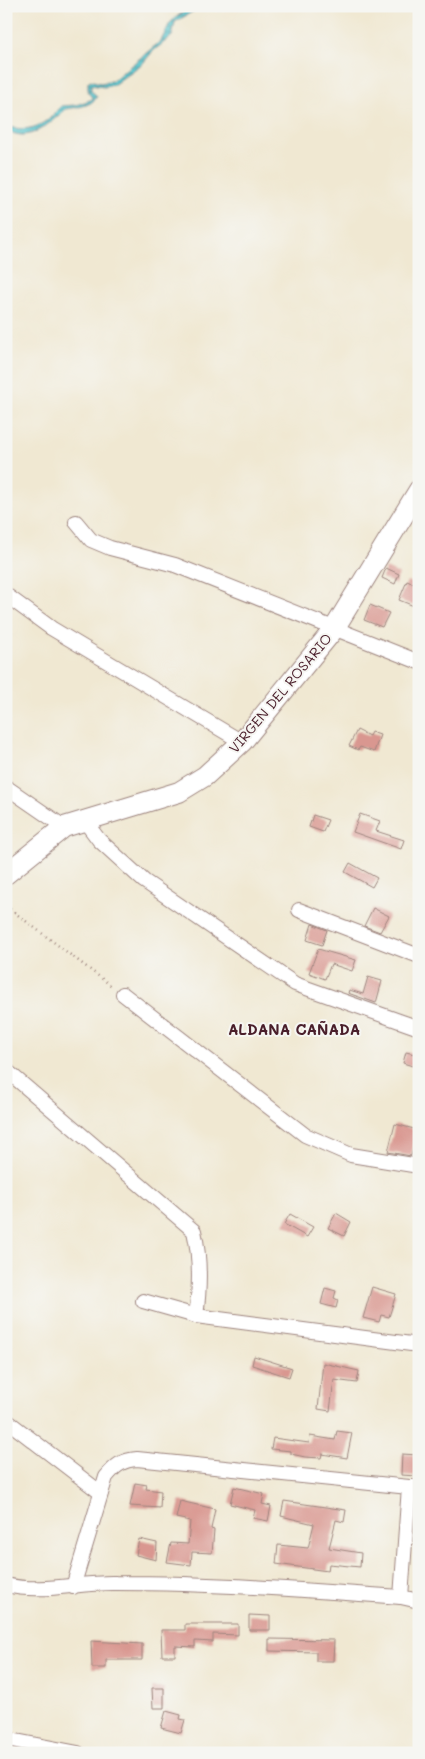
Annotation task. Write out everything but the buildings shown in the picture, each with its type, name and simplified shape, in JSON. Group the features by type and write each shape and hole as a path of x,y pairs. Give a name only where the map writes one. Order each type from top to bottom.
{"street":[{"name":"VIRGEN DEL ROSARIO","path":"6,874 64,827 179,792 205,776 242,742 334,629 419,490"},
{"path":"76,522 91,540 110,548 176,565 419,662"},
{"path":"6,595 51,628 242,742"},
{"path":"6,787 64,827"},
{"path":"84,820 99,840 144,881 295,984 419,1028"},
{"path":"299,910 419,956"},
{"path":"123,994 304,1135 351,1155 419,1166"},
{"path":"6,1070 194,1231 199,1250 200,1281 196,1316"},
{"path":"143,1301 196,1316 419,1345"},
{"path":"6,1420 101,1492"},
{"path":"73,1587 106,1477 116,1465 127,1460 137,1459 414,1487 401,1597"},
{"path":"6,1584 26,1589 113,1583 249,1587 401,1597 419,1601"},
{"path":"6,1738 78,1753"}],"path":[{"path":"6,906 123,994"}],"water":[{"path":"195,6 209,6 197,9 175,22 172,36 153,51 143,63 113,85 104,87 91,85 91,91 97,96 95,100 83,106 66,109 34,132 22,135 6,132 6,121 10,127 25,129 45,122 61,106 76,105 93,99 88,92 88,82 90,80 100,83 112,81 161,41 170,23 179,15"}],"district":[{"name":"ALDANA CAÑADA","path":"294,1029"}]}
